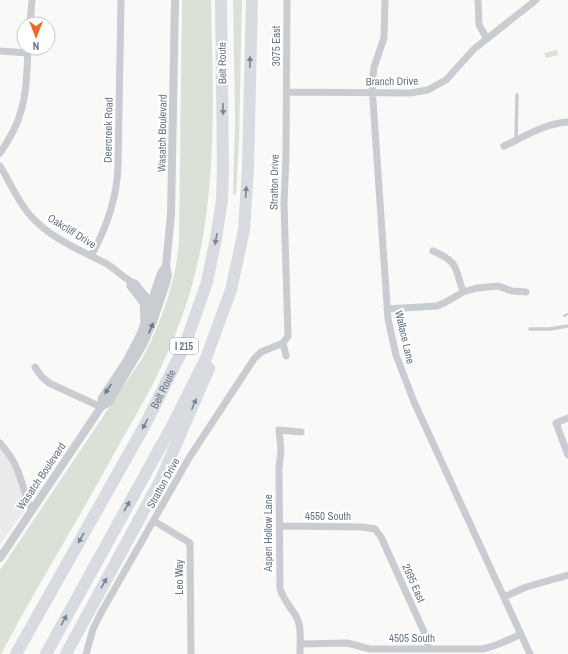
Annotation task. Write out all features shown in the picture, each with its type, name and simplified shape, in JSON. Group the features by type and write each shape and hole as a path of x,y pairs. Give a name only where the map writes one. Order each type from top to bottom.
{"highway":[{"name":"Belt Route","path":"16,654 145,425 185,345 207,282 222,200 221,0"},
{"name":"I 215","path":"46,654 172,426 206,358 231,290 244,230 248,167 252,0"},
{"path":"66,654 161,479 212,361 231,290"}],"street":[{"path":"31,16 32,0"},
{"name":"Deercreek Road","path":"91,256 108,222 117,189 121,0"},
{"name":"Wasatch Boulevard","path":"0,558 101,407 108,402 137,357 148,334 161,273 166,266 171,214 175,0"},
{"name":"3075 East","path":"287,0 287,92"},
{"name":"Wallace Lane","path":"385,0 384,38 374,67 372,86 387,309 393,343 404,378 530,654"},
{"path":"478,0 479,25 487,39"},
{"name":"Branch Drive","path":"287,92 417,92 428,90 446,80 465,58 536,0"},
{"path":"0,51 16,50"},
{"path":"0,153 14,129 22,110 28,56"},
{"name":"Stratton Drive","path":"86,654 93,629 100,613 189,458 211,427 247,368 261,352 283,343 287,338 289,331 284,204 287,92"},
{"path":"504,146 551,125 568,122"},
{"name":"Oakcliff Drive","path":"0,166 21,203 34,220 53,235 118,271 130,282 135,283 155,306"},
{"path":"433,251 445,256 454,265 463,292"},
{"name":"Oakcliff Drive","path":"130,282 130,286 143,303 145,323"},
{"path":"387,309 437,306 463,292 472,289 495,286 512,291 526,292"},
{"name":"Wasatch Boulevard","path":"101,407 102,398 134,348 145,323 155,306"},
{"path":"283,343 286,356"},
{"path":"35,367 43,379 49,383 101,407"},
{"path":"568,418 556,423 568,455"},
{"name":"Aspen Hollow Lane","path":"300,654 299,624 296,616 283,598 280,589 279,467 281,451 279,430 301,432"},
{"path":"0,443 16,467 26,498 32,510"},
{"name":"Leo Way","path":"154,521 190,543 191,654"},
{"name":"4550 South","path":"280,526 363,526 375,529"},
{"name":"2995 East","path":"375,529 381,537 424,632 429,649"},
{"path":"504,597 526,587 568,575"},
{"name":"4505 South","path":"300,644 347,644 370,649 490,648 521,634"}],"lane":[{"path":"516,141 517,95"},
{"path":"530,329 550,329 568,326"}],"shaded area":[{"path":"182,0 211,0 213,97 209,194 199,257 191,289 175,335 151,388 0,654 0,570 143,357 162,316 171,287 175,272 179,242"},
{"path":"233,0 242,0 239,142 236,194 233,195 235,119"},
{"path":"557,50 558,55 546,58 544,53"},
{"path":"0,441 11,452 32,501 0,544"}],"waterway":[{"path":"564,316 568,314"}]}
